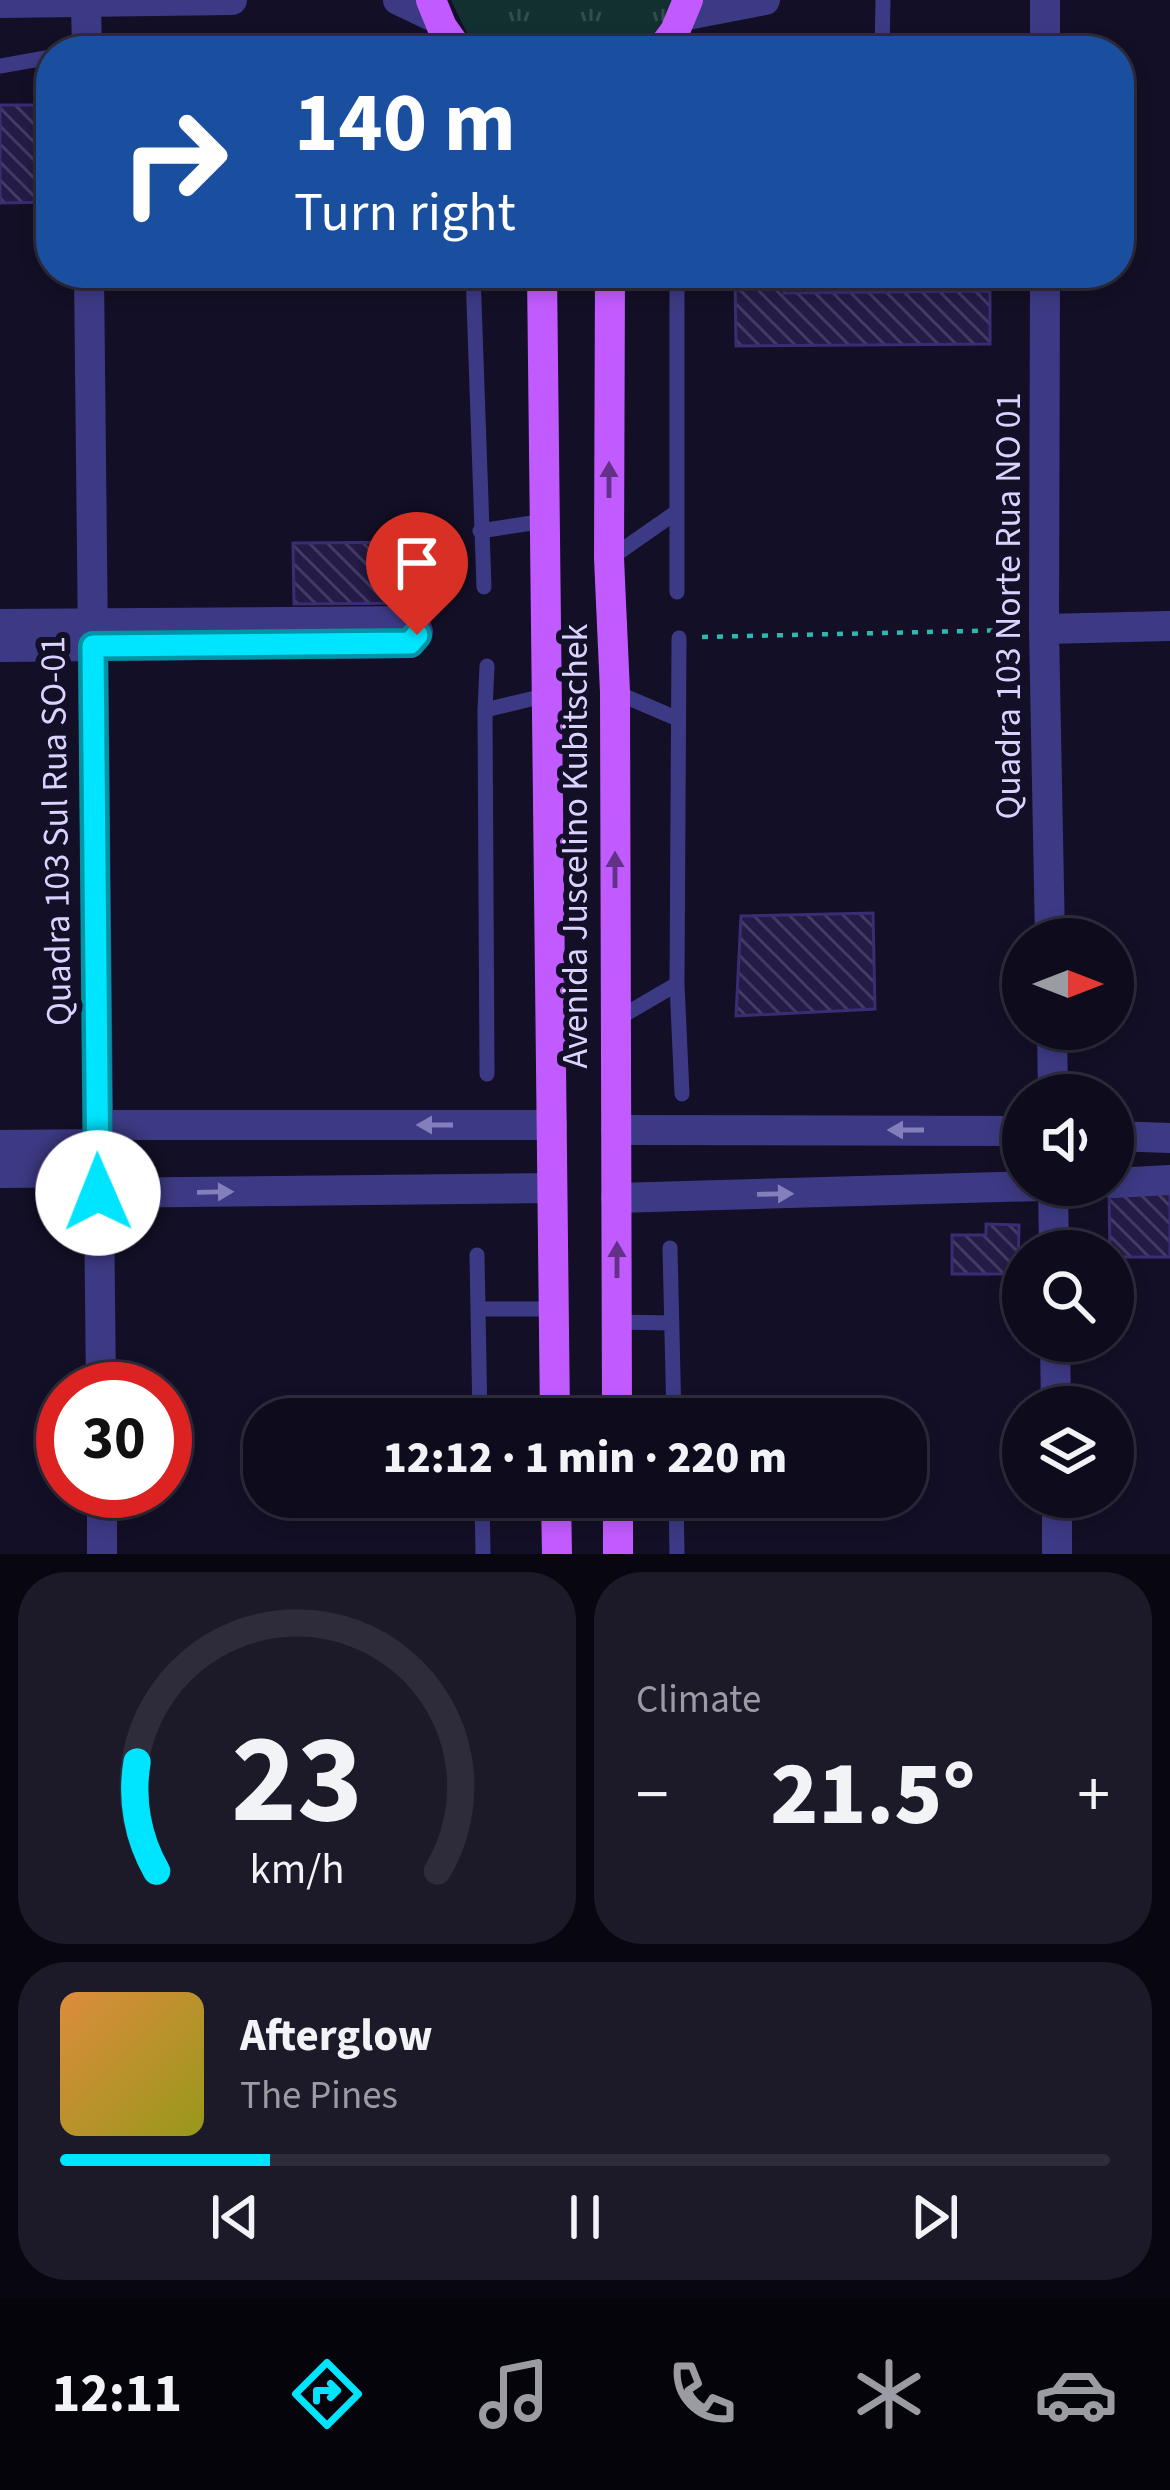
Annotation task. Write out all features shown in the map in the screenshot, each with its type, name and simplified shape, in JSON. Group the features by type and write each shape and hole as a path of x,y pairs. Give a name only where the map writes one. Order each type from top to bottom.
{"main road":[{"path":"669,36 685,8"},
{"path":"435,10 450,36"},
{"name":"Avenida Juscelino Kubitschek","path":"542,288 555,1398"},
{"name":"Avenida Juscelino Kubitschek","path":"610,288 617,1398"},
{"path":"556,1518 557,1554"},
{"path":"618,1518 618,1554"}],"street":[{"path":"0,3 232,0"},
{"path":"398,0 435,10"},
{"path":"685,8 765,0"},
{"path":"1045,0 1045,36"},
{"path":"86,2 87,36"},
{"name":"Quadra 103 Sul Rua SO-01","path":"89,288 100,1362"},
{"name":"Quadra 103 Norte Rua NO 01","path":"1046,288 1044,629 1050,918"},
{"path":"0,624 93,635 410,643 418,632 410,621 93,635 0,647"},
{"path":"1044,629 1170,626"},
{"path":"0,1173 98,1159 553,1125"},
{"path":"616,1130 1002,1131"},
{"path":"1134,1137 1170,1138"},
{"path":"0,1145 98,1159 553,1188"},
{"path":"1134,1182 1170,1180"},
{"path":"616,1198 1002,1187"},
{"path":"102,1518 102,1554"},
{"path":"1057,1518 1057,1554"}],"lane":[{"path":"882,36 883,0"},
{"path":"0,65 36,59"},
{"path":"472,288 484,587"},
{"path":"677,288 677,592"},
{"path":"609,558 675,513"},
{"path":"480,531 545,521"},
{"path":"679,638 677,984 682,1094"},
{"path":"488,666 488,1074"},
{"path":"615,692 678,718"},
{"path":"485,710 548,695"},
{"path":"614,1020 677,984"},
{"path":"670,1248 673,1398"},
{"path":"477,1255 480,1398"},
{"path":"478,1309 554,1309"},
{"path":"617,1322 671,1323"},
{"path":"482,1518 483,1554"},
{"path":"676,1518 677,1554"}],"path":[{"path":"679,638 1044,629"}],"green space":[{"path":"451,0 673,0 652,36 470,36"}],"building":[{"path":"0,105 36,105 36,202 0,203"},
{"path":"735,288 784,288 784,293 990,291 990,344 736,346"},
{"path":"430,542 431,603 294,604 293,543"},
{"path":"873,913 875,1009 736,1016 741,916"},
{"path":"1170,1191 1170,1257 1134,1257 1134,1230 1110,1230 1109,1206 1134,1206 1134,1192"},
{"path":"986,1224 1019,1225 1019,1230 1002,1230 1002,1274 952,1274 952,1235 986,1235"}],"route":[{"path":"98,1193 93,646 410,643 417,635"}]}
